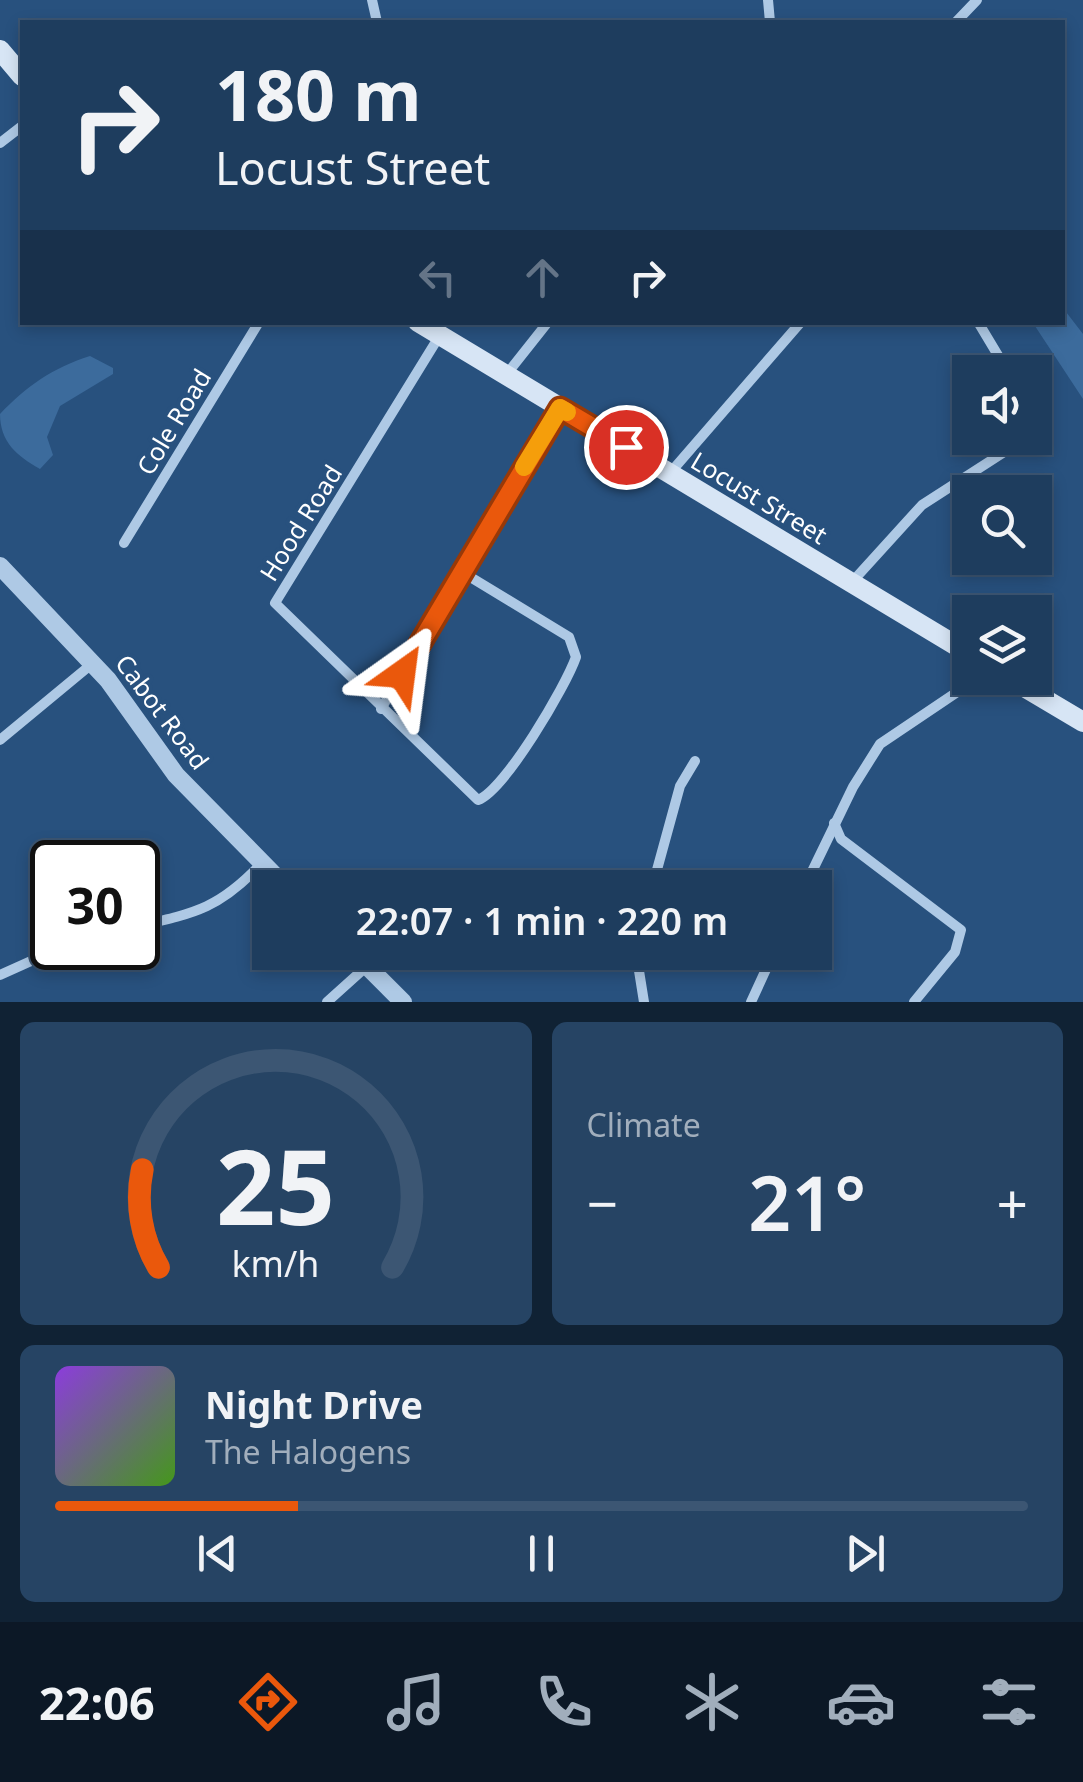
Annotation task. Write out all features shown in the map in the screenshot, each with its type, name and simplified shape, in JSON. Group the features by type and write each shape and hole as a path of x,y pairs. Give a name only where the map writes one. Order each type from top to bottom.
{"main road":[{"path":"0,50 20,74"},
{"name":"Locust Street","path":"423,325 952,643"},
{"path":"1037,695 1083,722"}],"street":[{"path":"958,20 977,0"},
{"name":"Cole Road","path":"124,543 257,325"},
{"path":"506,375 546,325"},
{"path":"670,473 798,325"},
{"path":"980,325 998,355"},
{"name":"Hood Road","path":"382,708 275,603 440,336"},
{"path":"462,572 569,638 576,657 512,764 493,790 478,800 382,708 462,572 560,408"},
{"path":"851,583 922,505 1000,455"},
{"name":"Cabot Road","path":"0,566 93,663 176,775 269,870"},
{"path":"0,740 93,663"},
{"path":"812,870 834,823 880,744 953,695"},
{"path":"657,870 680,786 694,761"},
{"path":"834,823 841,839 949,916 961,930 955,952 914,1002"},
{"path":"160,923 217,904 262,863"},
{"path":"0,975 30,962"},
{"path":"327,1002 363,970"},
{"path":"371,970 403,1002"},
{"path":"639,970 644,1002"},
{"path":"751,1002 766,970"}],"shaded area":[{"path":"1065,311 1083,334 1083,399 1034,325 1065,325"},
{"path":"90,356 113,368 113,374 60,406 47,437 53,455 40,469 11,447 3,433 0,414 41,379"}],"slow traffic":[{"path":"524,467 560,408 567,412"}],"route":[{"path":"402,674 560,408 626,447"}]}
